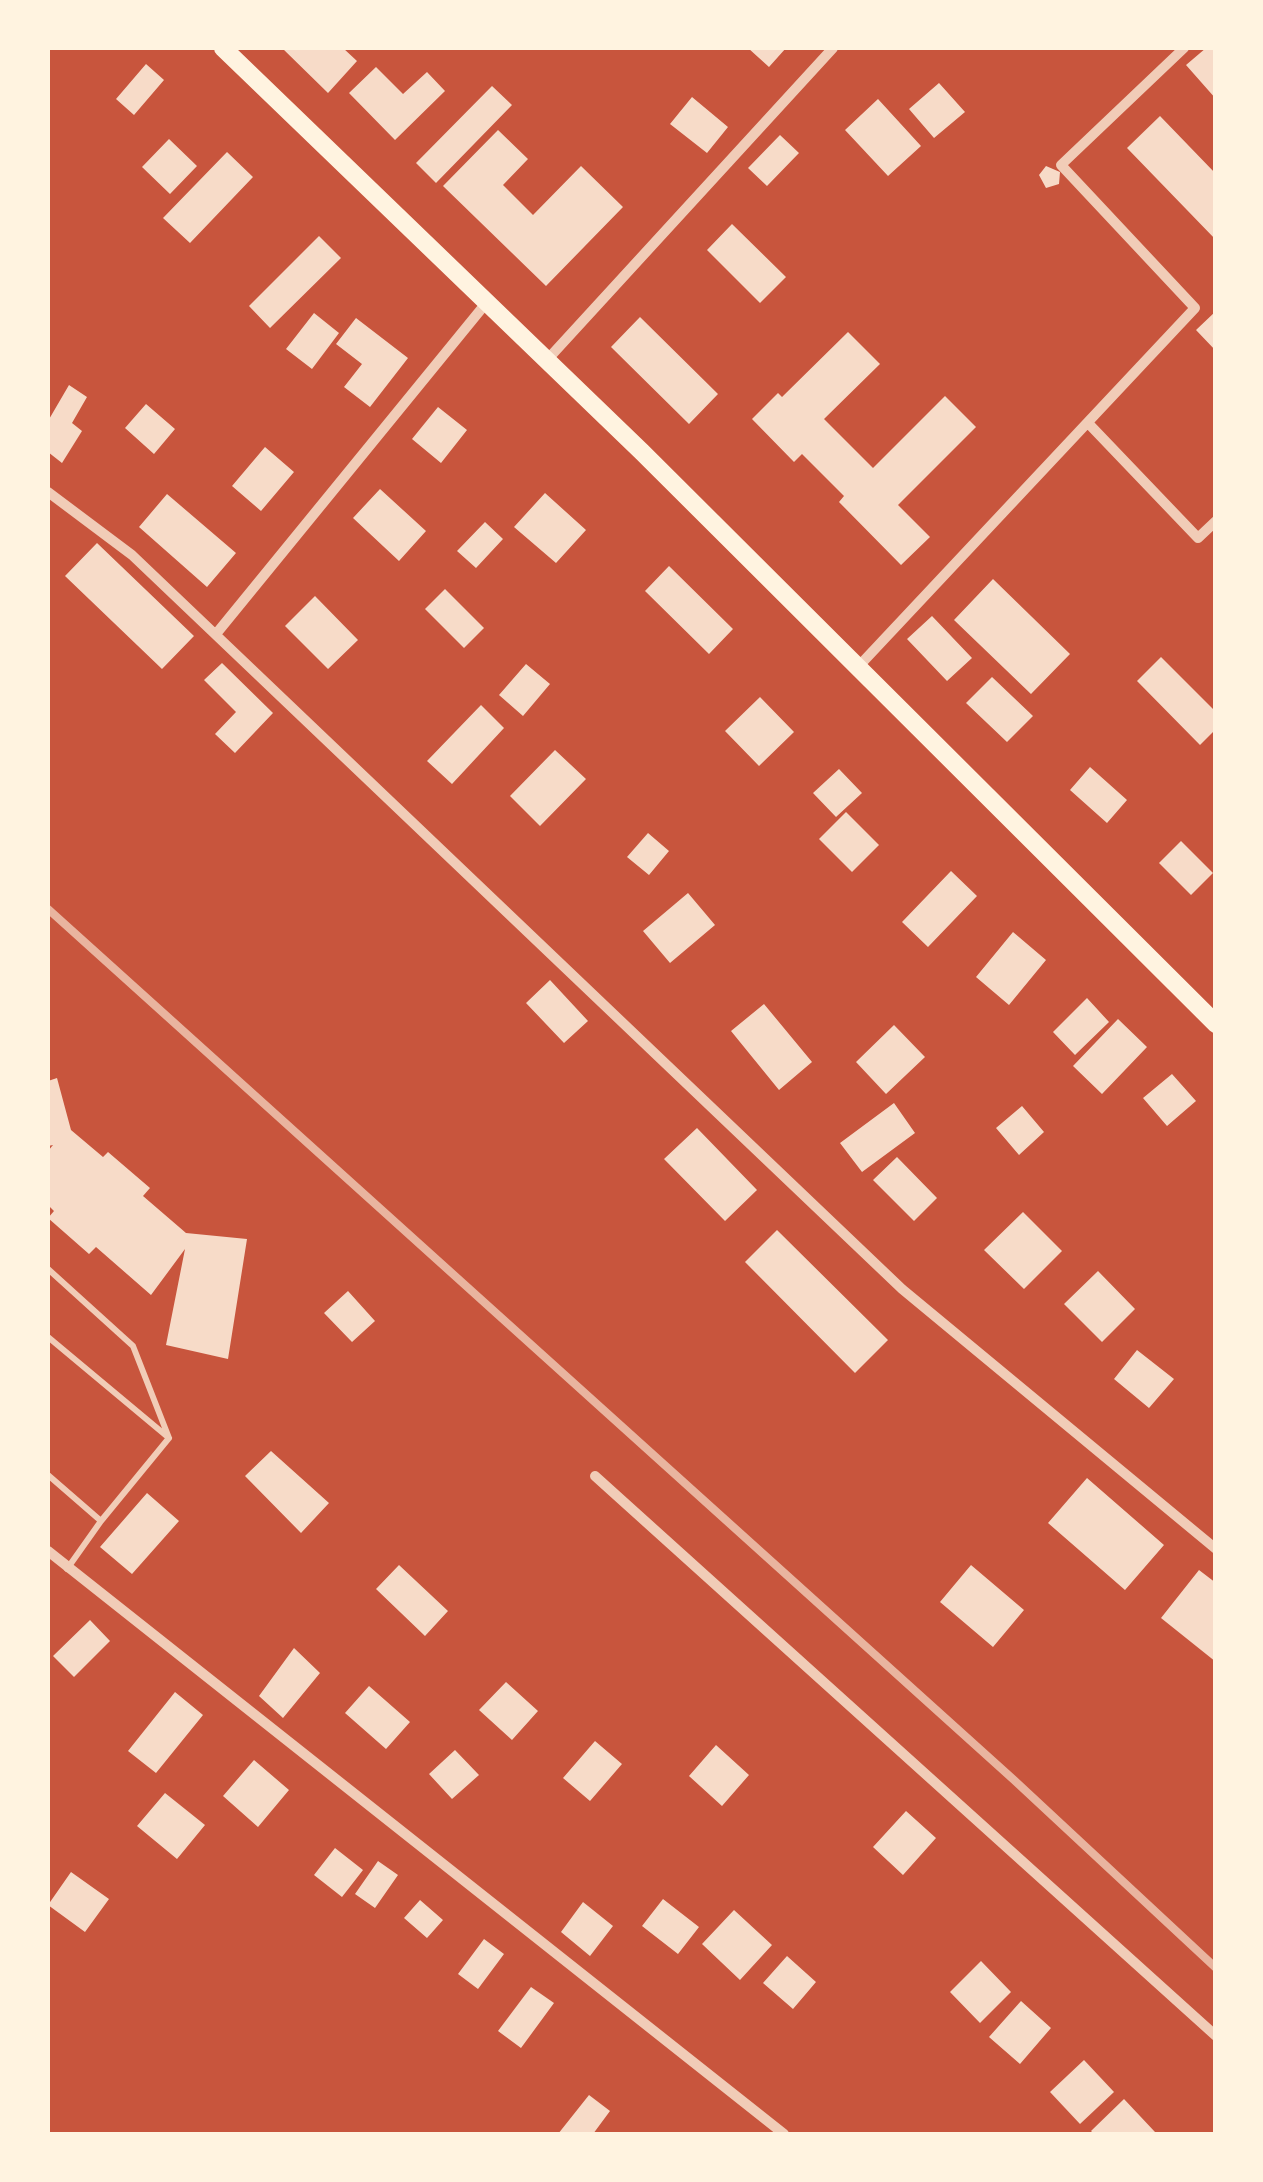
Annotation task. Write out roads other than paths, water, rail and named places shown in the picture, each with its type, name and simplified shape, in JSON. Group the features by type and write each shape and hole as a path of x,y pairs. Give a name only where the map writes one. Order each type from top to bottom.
{"main road":[{"path":"223,48 547,360 1216,1024"}],"street":[{"path":"858,667 1195,308 1061,165 1184,48"},
{"path":"547,360 827,49"},
{"path":"216,634 486,302"},
{"path":"1088,422 1198,538 1216,521"},
{"path":"48,492 132,555 902,1289 1216,1548"},
{"path":"594,1476 1216,2036"},
{"path":"48,1551 784,2134"}],"lane":[{"path":"48,1269 134,1346 169,1438"},
{"path":"48,1337 169,1438"},
{"path":"67,1568 169,1438"},
{"path":"48,1474 101,1521"}],"railway":[{"path":"48,909 1014,1780 1216,1968"}]}
